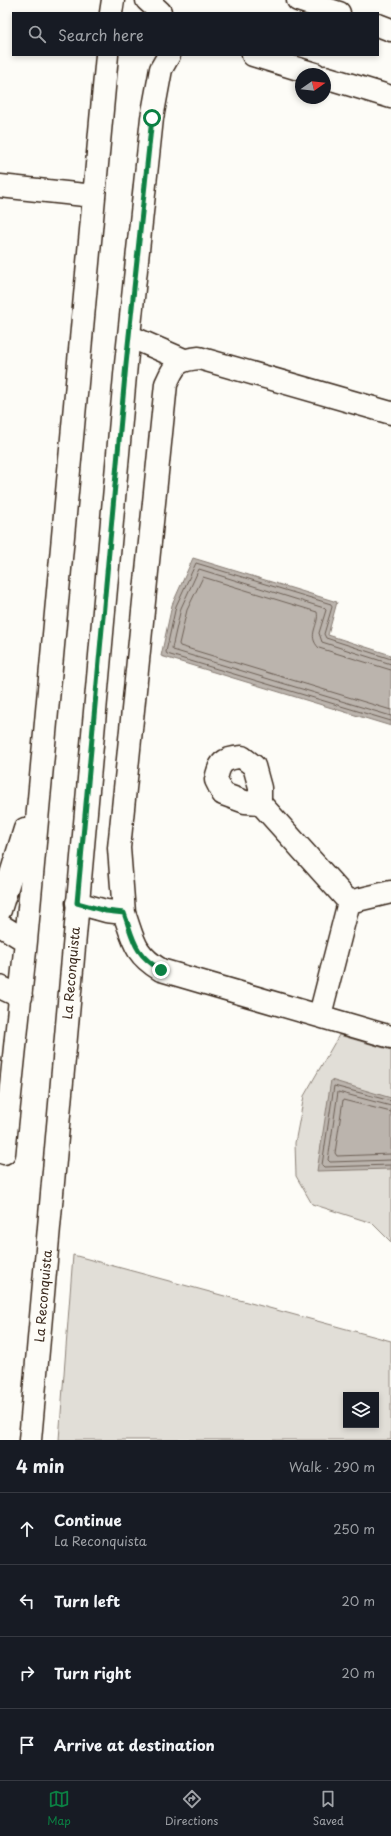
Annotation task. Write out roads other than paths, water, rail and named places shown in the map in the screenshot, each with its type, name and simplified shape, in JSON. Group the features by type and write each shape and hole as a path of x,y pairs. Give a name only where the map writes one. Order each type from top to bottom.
{"street":[{"path":"111,12 113,0"},
{"path":"298,0 336,12"},
{"path":"379,25 391,30"},
{"path":"4,1153 21,997 40,774 107,56"},
{"name":"La Reconquista","path":"30,1440 129,336 152,118 161,69 168,56"},
{"path":"257,56 296,68"},
{"path":"331,79 391,97"},
{"path":"0,186 94,196"},
{"path":"129,336 184,360"},
{"path":"391,413 199,358 184,360 174,366 166,384 119,848 124,913 136,948 146,961 161,970 320,1015 391,1037"},
{"path":"0,910 11,879 40,774"},
{"path":"260,803 349,902"},
{"path":"349,902 391,892"},
{"path":"320,1015 349,902"},
{"path":"77,903 106,911 124,913"},
{"path":"0,925 26,941"},
{"path":"0,987 21,997"}],"water":[{"path":"193,558 337,602 328,635 391,655 391,726 161,656 172,605"},
{"path":"331,1080 391,1098 391,1169 317,1171"}]}
